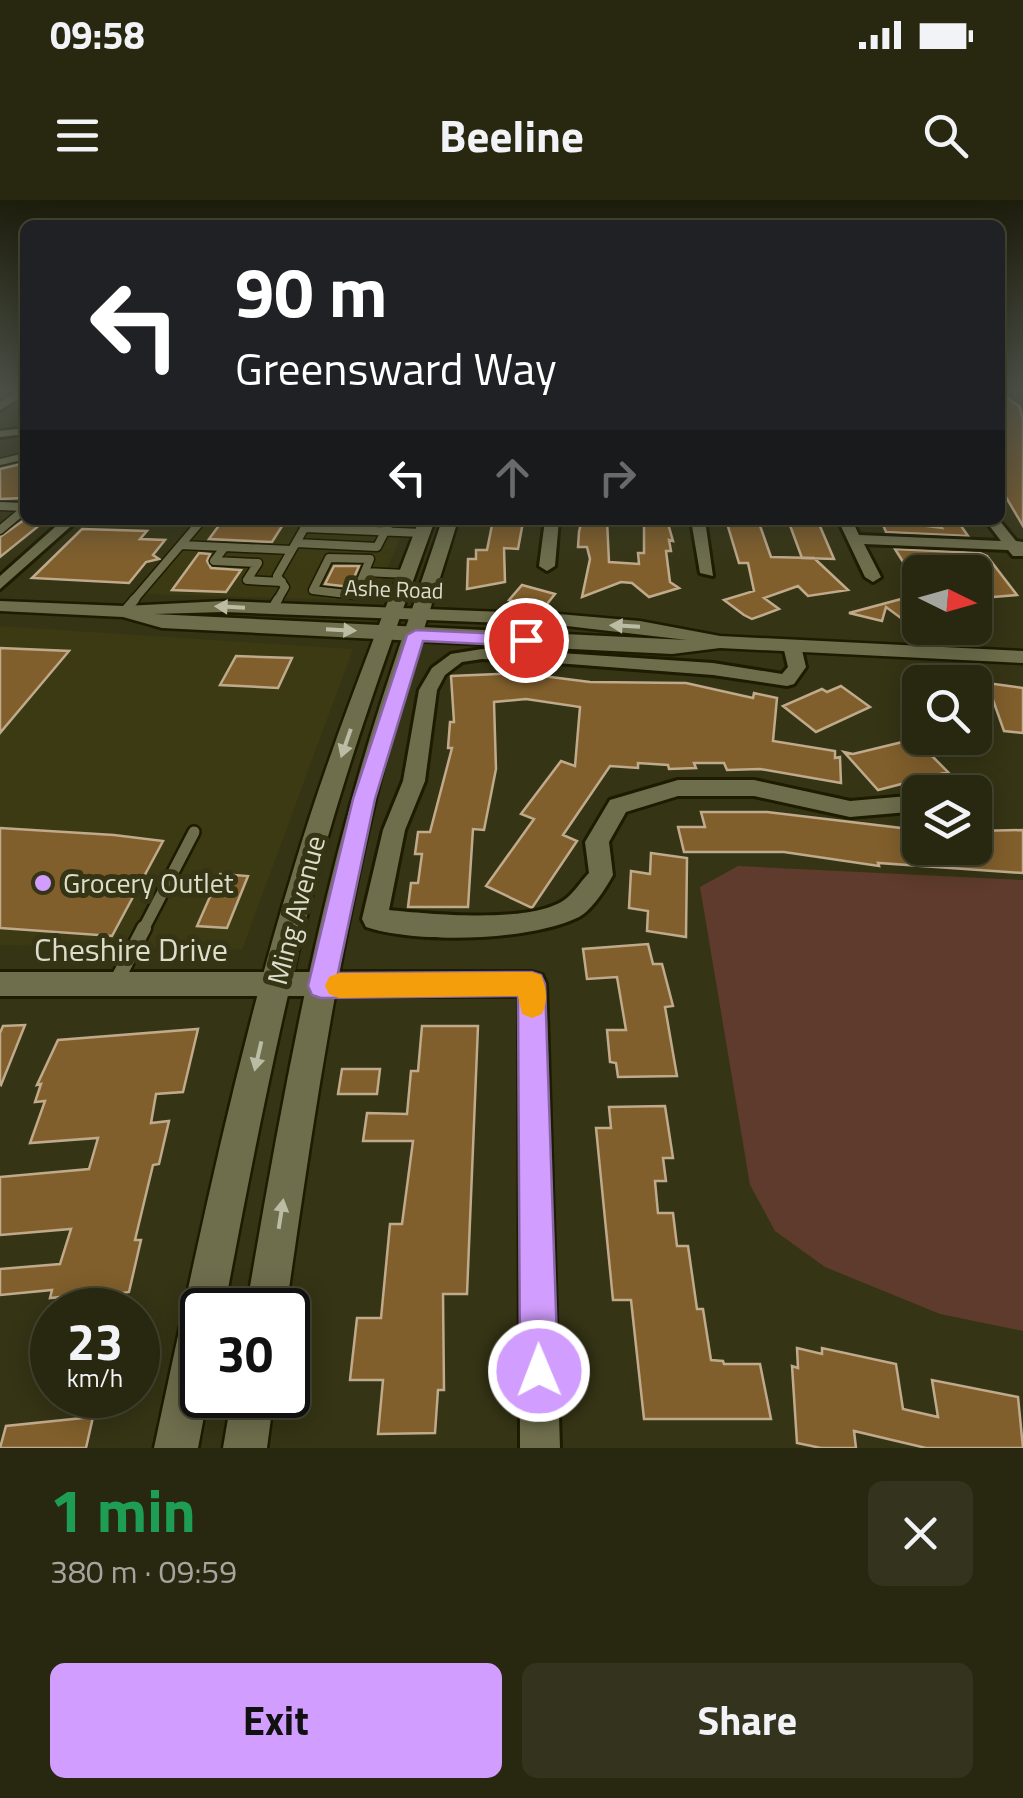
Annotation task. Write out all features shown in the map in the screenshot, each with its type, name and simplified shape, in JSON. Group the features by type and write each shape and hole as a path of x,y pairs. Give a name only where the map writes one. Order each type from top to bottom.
{"main road":[{"name":"Ming Avenue","path":"270,1288 321,986 364,799 449,525"},
{"name":"Ming Avenue","path":"209,1288 275,986 327,800 424,526"},
{"name":"Ashe Road","path":"0,606 124,612 178,605 277,602 388,623"},
{"name":"Ashe Road","path":"124,612 162,622 388,623 672,648 720,642 1023,657"},
{"name":"Ming Avenue","path":"176,1448 182,1418"},
{"path":"245,1448 250,1418"}],"street":[{"path":"0,584 65,525"},
{"path":"546,566 551,525"},
{"path":"699,525 708,573"},
{"path":"847,525 873,577"},
{"path":"997,525 1018,546 1023,560"},
{"path":"854,540 1018,546"},
{"path":"792,646 797,667 787,680 713,669 530,656 482,654 456,658 438,672 428,690 414,781 394,830 375,919 442,926 515,925 574,908 601,875 597,842 618,806 678,788 754,788 850,809 902,805"},
{"name":"Cheshire Drive","path":"0,984 532,984 540,1448"}],"lane":[{"path":"0,530 20,512"},
{"path":"124,612 198,525"},
{"path":"277,602 286,587 277,576 306,525"},
{"path":"317,525 385,532 424,526"},
{"path":"181,546 378,547 389,525"},
{"path":"224,548 214,561 258,563 247,580 282,582"},
{"path":"329,558 370,560 363,570 355,595 316,593 329,558"},
{"path":"363,570 406,574"},
{"path":"277,602 318,586"},
{"path":"115,985 194,832"}],"shaded area":[{"path":"200,525 406,525 373,601 144,594"},
{"path":"0,626 353,649 242,950 0,945"},
{"path":"738,866 1023,880 1023,1331 940,1314 825,1267 775,1231 750,1185 700,887"}],"building":[{"path":"1005,449 1023,449 1023,526 1005,495"},
{"path":"20,464 20,498 0,499 0,469"},
{"path":"20,523 40,525 0,557 0,537"},
{"path":"219,525 283,525 272,542 209,539"},
{"path":"492,525 522,525 518,549 504,548 505,582 467,589 468,559 476,559 476,550 487,550"},
{"path":"581,525 607,525 609,562 639,564 638,553 644,553 644,525 668,525 673,541 669,540 671,551 666,551 670,582 679,588 649,597 632,583 621,582 582,597 590,559 587,547 578,547"},
{"path":"728,525 760,525 771,557 814,558 848,590 808,596 798,586 764,598 779,609 752,619 724,600 754,591 748,563 739,563"},
{"path":"790,525 819,525 834,559 802,558"},
{"path":"883,525 960,525 968,536 886,532"},
{"path":"82,529 147,531 140,539 165,540 153,555 159,559 146,562 129,583 32,578"},
{"path":"895,549 985,555 902,555 902,560"},
{"path":"199,553 210,554 207,561 211,568 241,570 226,592 172,590"},
{"path":"992,562 1017,595 992,597"},
{"path":"334,566 359,566 350,587 325,584"},
{"path":"522,585 555,594 543,609 509,600"},
{"path":"902,599 902,619 886,607 882,621 849,613"},
{"path":"0,648 69,651 0,733"},
{"path":"236,656 292,658 278,688 220,685"},
{"path":"519,673 590,682 686,683 753,698 754,693 777,698 773,741 835,751 835,758 840,757 841,783 760,769 727,770 724,763 694,763 696,768 669,769 668,765 638,763 638,768 610,766 563,835 577,841 532,908 486,886 534,819 521,814 561,761 575,766 580,707 526,699 494,702 496,769 484,830 473,829 468,907 408,907 411,883 418,883 422,854 415,854 418,832 430,832 452,748 448,748 450,722 454,722 451,676"},
{"path":"992,684 1023,688 1023,733 1004,731 992,697"},
{"path":"841,686 870,707 816,732 783,706 822,689 827,692"},
{"path":"902,742 902,755 931,755 948,772 902,775 902,784 878,790 844,752 853,754"},
{"path":"701,812 767,812 901,828 902,865 878,863 879,866 784,852 684,852 678,827 705,827"},
{"name":"Grocery Outlet","path":"0,828 163,841 112,936 0,928"},
{"path":"1023,830 1023,873 907,865 992,865 992,831"},
{"path":"651,853 687,858 686,937 647,931 648,911 629,908 631,871 650,874"},
{"path":"220,874 248,876 227,928 197,926"},
{"path":"648,944 653,964 662,964 673,1006 665,1007 677,1076 618,1077 616,1063 610,1062 607,1030 626,1030 617,977 587,979 583,949"},
{"path":"25,1025 1,1085 0,1033 3,1026"},
{"path":"422,1026 478,1026 467,1294 443,1294 444,1390 438,1390 435,1433 378,1434 383,1380 350,1380 357,1318 381,1318 390,1224 402,1224 413,1141 363,1141 367,1113 407,1114 411,1071 418,1071"},
{"path":"198,1029 183,1092 156,1094 151,1123 169,1121 159,1164 153,1165 135,1240 141,1240 130,1288 30,1288 30,1292 0,1295 0,1269 60,1264 71,1229 0,1235 0,1177 89,1169 98,1138 30,1143 45,1101 35,1102 41,1084 37,1085 58,1040"},
{"path":"342,1069 380,1069 377,1094 338,1094"},
{"path":"665,1106 673,1158 663,1158 666,1181 655,1181 658,1213 673,1213 677,1246 688,1246 697,1309 703,1309 711,1360 760,1364 771,1419 644,1419 631,1300 613,1300 596,1128 611,1128 609,1107"},
{"path":"797,1348 822,1354 822,1348 896,1364 903,1409 938,1417 932,1380 1018,1397 1023,1448 926,1448 854,1431 856,1448 797,1443 792,1366 798,1368"},
{"path":"93,1418 86,1448 0,1448 6,1426"}],"slow traffic":[{"path":"339,986 532,984 532,1005"}],"place":[{"name":"Grocery Outlet","path":"43,883"}],"route":[{"path":"526,640 416,635 364,799 321,986 532,984 539,1371"}]}
